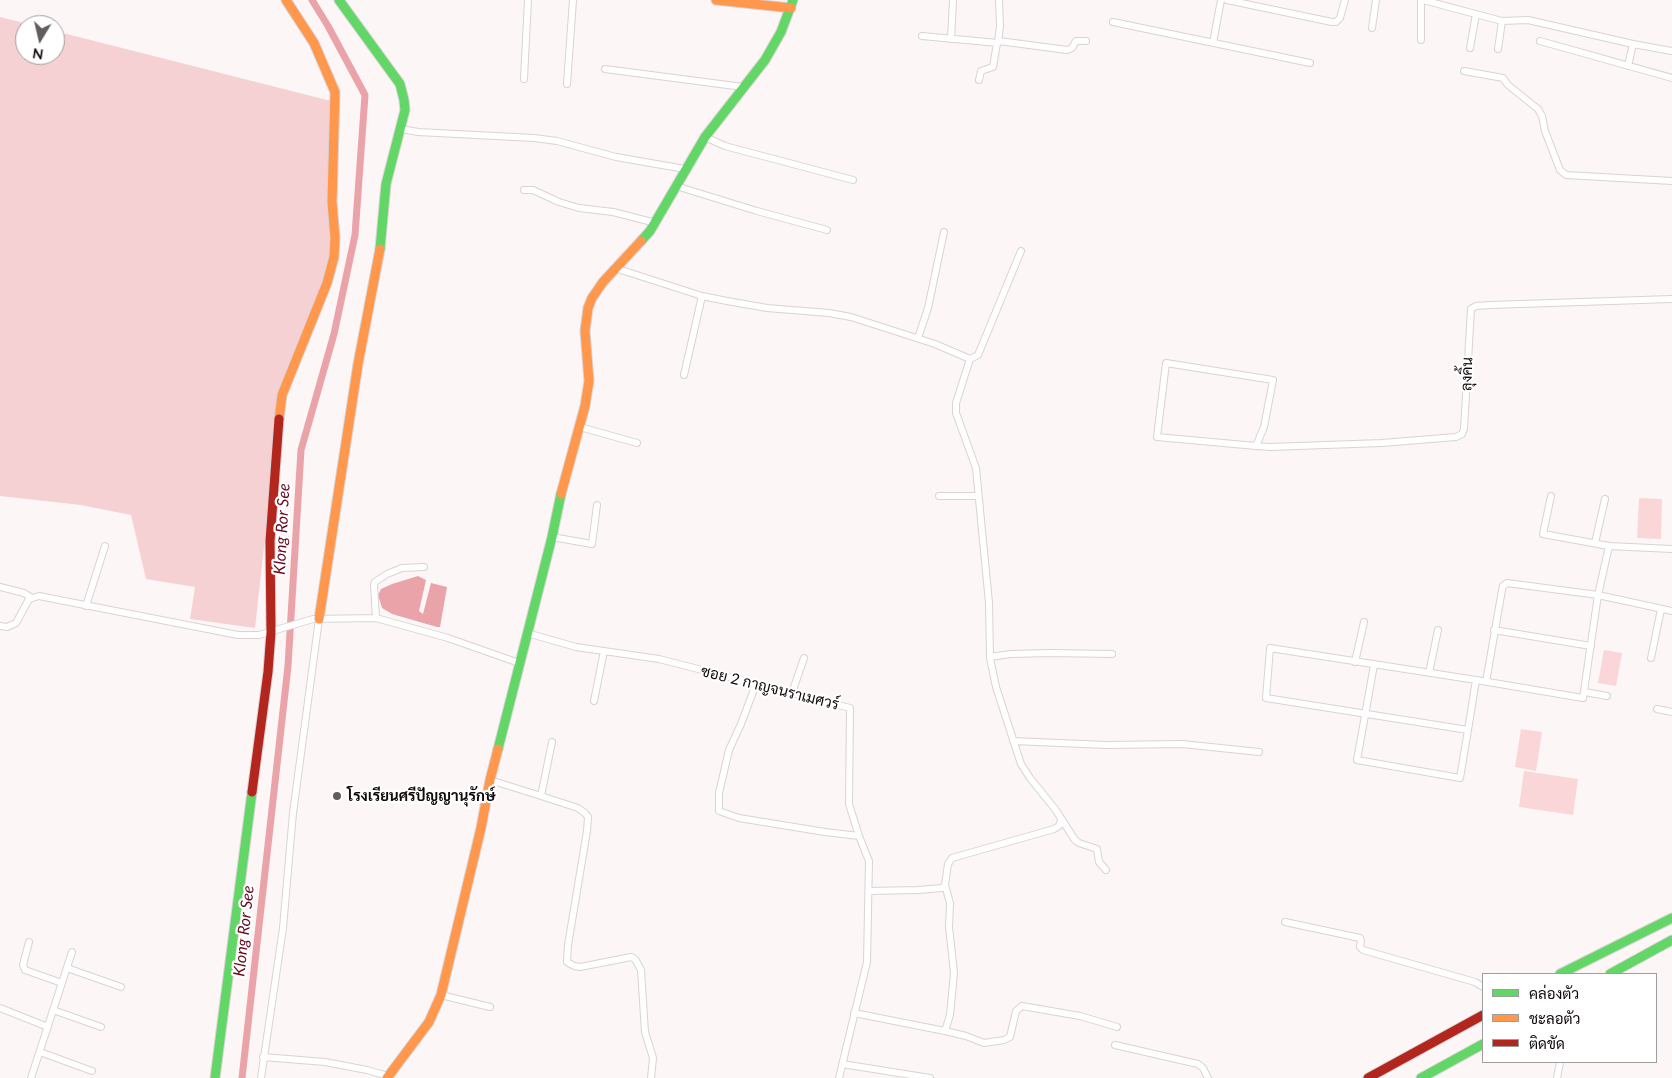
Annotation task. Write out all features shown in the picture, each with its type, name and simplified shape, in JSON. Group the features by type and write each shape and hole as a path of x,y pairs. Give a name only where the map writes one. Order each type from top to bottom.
{"street":[{"path":"215,1078 273,631 270,541 279,412 282,395 331,270 334,257 335,238 332,202 335,92 314,42 286,0"},
{"path":"261,1078 283,928 293,813 316,619 358,364 380,260 386,184 401,129 405,104 400,84 339,0"},
{"path":"524,79 528,0"},
{"path":"566,84 573,0"},
{"path":"264,1057 325,1062 367,1070 387,1077 429,1022 441,995 481,828 490,780 552,537 565,475 580,428 589,381 585,331 586,314 596,292 656,223 685,169 705,137 769,53 781,32 792,4 716,0"},
{"path":"951,39 952,0"},
{"path":"979,80 981,71 993,66 998,42 999,0"},
{"path":"1213,43 1221,0"},
{"path":"1227,0 1332,22 1336,22 1340,18 1345,0"},
{"path":"1372,28 1376,0"},
{"path":"1421,40 1422,0 1502,21 1528,20 1672,51"},
{"path":"1470,48 1476,14"},
{"path":"1498,49 1502,21"},
{"path":"1113,22 1310,63"},
{"path":"922,36 1067,50 1072,48 1076,41 1086,41"},
{"path":"1540,41 1672,78"},
{"path":"1628,66 1633,44"},
{"path":"605,69 743,88"},
{"path":"1464,71 1502,77 1508,85 1538,109 1560,170 1566,175 1672,181"},
{"path":"401,129 418,132 534,138 557,141 616,157 685,169"},
{"path":"705,137 725,146 853,180"},
{"path":"676,186 827,230"},
{"path":"524,190 533,190 559,202 579,208 613,212 656,223"},
{"path":"918,338 928,308 944,232"},
{"path":"1021,251 978,355 970,359 956,403 956,413 976,468 989,603 990,656 996,687 1013,740 1021,764 1033,783 1055,809 1076,842 1097,849 1099,862 1106,870"},
{"path":"616,268 702,296 750,305 840,315 918,338 970,359"},
{"path":"684,375 702,296"},
{"name":"ลุงคิ้น","path":"1256,446 1264,427 1273,380 1166,363 1157,437 1256,446 1316,446 1382,443 1459,436 1464,429 1471,309 1476,306 1490,305 1672,299"},
{"path":"580,428 637,443"},
{"path":"939,496 978,496"},
{"path":"1551,496 1543,534 1609,546 1672,549"},
{"path":"1595,543 1605,499"},
{"path":"552,537 592,544 597,505"},
{"path":"86,606 105,546"},
{"path":"1468,730 1266,698 1270,648 1584,698 1598,595 1609,546"},
{"path":"376,618 375,582 387,574 402,568 424,567"},
{"path":"1486,682 1503,586 1507,583 1598,595 1672,611"},
{"path":"0,587 24,593 32,598"},
{"path":"0,626 12,626 16,623 29,599 38,596 238,635 259,635 316,619 376,618 448,638 519,663"},
{"path":"1651,658 1661,609"},
{"path":"1355,662 1364,622"},
{"path":"1430,673 1438,630"},
{"path":"1494,630 1591,646"},
{"name":"ซอย 2 กาญจนราเมศวร์","path":"527,633 576,647 659,659 850,708 849,804 859,836 870,861 867,962 839,1078"},
{"path":"594,701 604,651"},
{"path":"990,656 1051,653 1112,654"},
{"path":"792,693 804,658"},
{"path":"1374,665 1357,760 1460,778 1476,680"},
{"path":"756,684 742,724 729,750 719,793 719,811 739,818 859,836"},
{"path":"1585,692 1607,696"},
{"path":"1657,709 1672,712"},
{"path":"1013,740 1106,745 1182,744 1237,748 1259,752"},
{"path":"541,796 552,742"},
{"path":"490,780 578,808 588,817 567,962 574,966 580,966 631,957 636,959 641,970 645,1032 652,1058 651,1078"},
{"path":"945,1031 950,1014 954,981 949,927 950,903 945,885 948,864 954,857 1054,829 1059,826 1061,820"},
{"path":"869,891 918,890 939,888 945,885"},
{"path":"1562,973 1672,918"},
{"path":"1285,922 1360,938 1362,950 1482,986"},
{"path":"1612,973 1672,940"},
{"path":"29,942 23,965 25,970 62,983"},
{"path":"31,1078 72,952"},
{"path":"68,968 121,987"},
{"path":"441,995 490,1008"},
{"path":"854,1013 945,1031 984,1043 1006,1040 1011,1036 1016,1011 1022,1006 1080,1016 1117,1027"},
{"path":"0,1008 48,1027"},
{"path":"53,1010 101,1027"},
{"path":"1368,1078 1482,1016"},
{"path":"1115,1045 1198,1064 1203,1068 1208,1078"},
{"path":"1421,1078 1482,1045"},
{"path":"40,1052 92,1070"},
{"path":"1557,1078 1560,1063"},
{"path":"842,1064 930,1078"}],"shaded area":[{"path":"0,17 15,21 15,65 65,65 65,34 335,102 331,270 279,412 255,628 190,619 195,587 146,579 131,515 81,505 0,496"},
{"path":"1639,498 1662,499 1661,539 1637,538"},
{"path":"418,576 426,580 419,611 423,614 431,583 447,587 440,627 392,614 382,608 378,595 381,589"},
{"path":"1604,650 1622,653 1616,686 1598,683"},
{"path":"1521,729 1542,732 1536,771 1515,767"},
{"path":"1524,771 1578,779 1573,815 1519,807"}],"waterway":[{"name":"Klong Ror See","path":"242,1078 288,666 301,450 334,334 355,235 365,95 312,0"}],"traffic: fast":[{"path":"339,0 400,84 404,100 405,110 386,184 380,249"},
{"path":"641,241 650,231 705,137 765,60 781,32 793,0"},
{"path":"498,749 552,537 561,494"},
{"path":"215,1078 252,792"},
{"path":"1562,973 1672,918"},
{"path":"1612,973 1672,940"},
{"path":"1421,1078 1482,1045"}],"traffic: slow":[{"path":"279,419 282,395 327,283 334,257 335,238 332,202 335,92 314,43 286,0"},
{"path":"716,0 791,8"},
{"path":"561,494 585,406 589,381 585,331 588,308 592,298 603,282 641,241"},
{"path":"319,619 358,364 380,249"},
{"path":"387,1078 429,1022 441,995 498,749"}],"traffic: jam":[{"path":"252,792 268,672 271,632 270,541 279,419"},
{"path":"1368,1078 1482,1016"}],"place":[{"name":"โรงเรียนศรีปัญญานุรักษ์","path":"337,796"}]}
